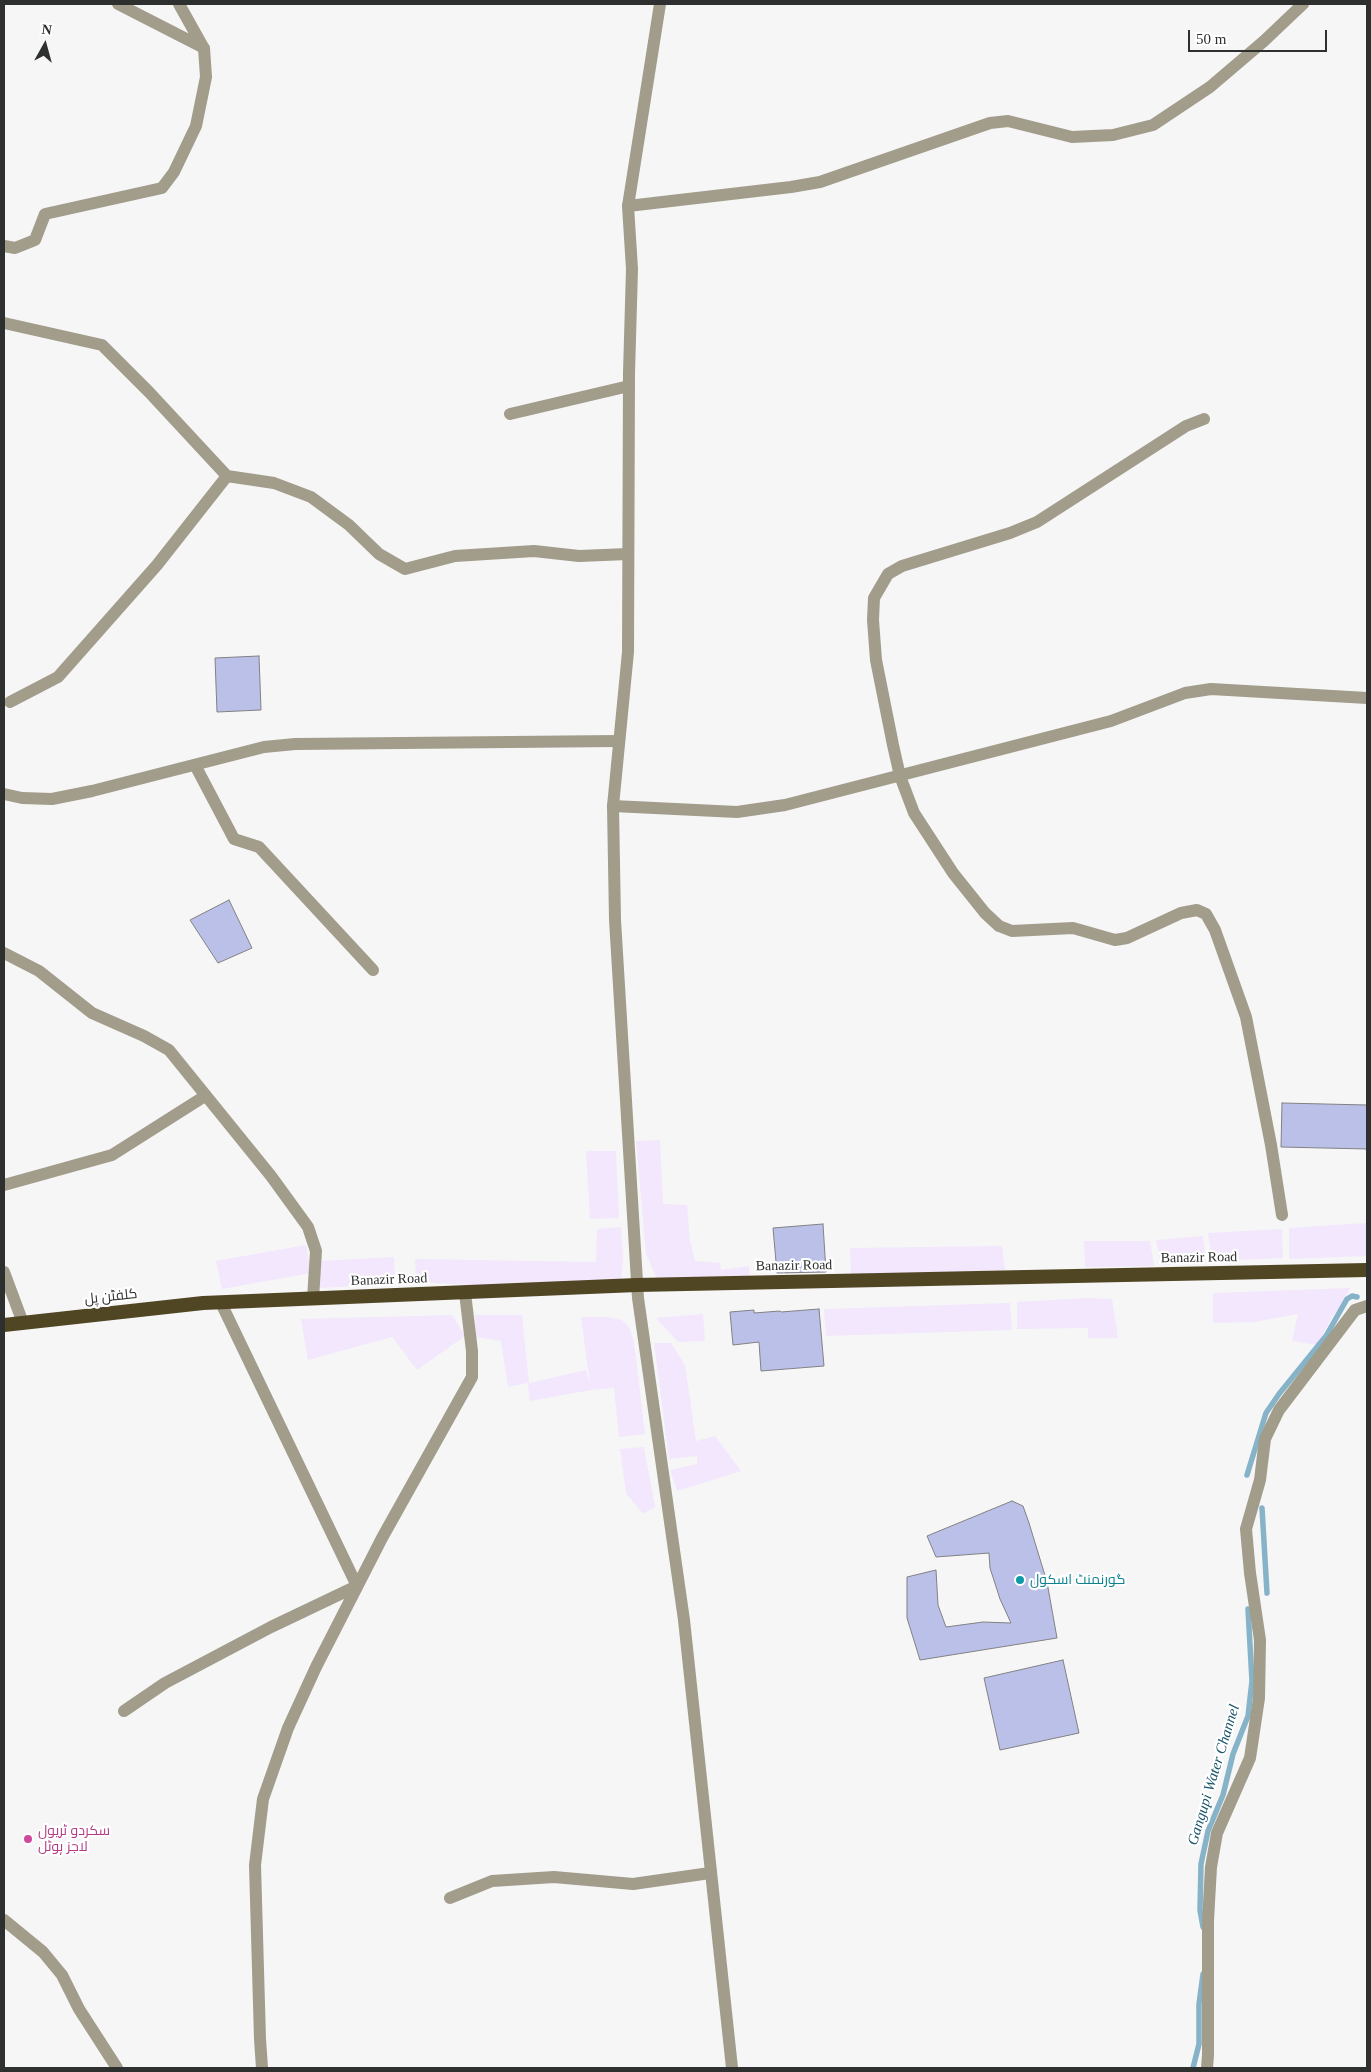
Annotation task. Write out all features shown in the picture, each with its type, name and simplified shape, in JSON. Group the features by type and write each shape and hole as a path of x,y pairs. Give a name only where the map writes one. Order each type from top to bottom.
{"highway":[{"name":"Banazir Road","path":"222,1303 638,1285 1367,1270"},
{"name":"کلفٹن پل","path":"4,1324 203,1303 222,1303"}],"street":[{"path":"118,4 204,48"},
{"path":"4,246 14,248 35,240 45,214 162,188 174,172 196,126 206,77 204,48 179,4"},
{"path":"660,4 628,206 632,269 629,386 628,652 613,806 615,920 638,1285 684,1620 732,2068"},
{"path":"628,206 820,182 990,123 1008,122 1072,137 1114,135 1153,125 1210,87 1264,42 1303,4"},
{"path":"4,323 102,345 149,392 227,476 274,483 311,498 349,525 379,554 405,569 454,556 534,551 579,556 628,554"},
{"path":"510,414 629,386"},
{"path":"1204,418 1186,426 1037,522 1010,533 902,566 888,574 874,598 873,620 876,660 900,776 914,812 930,839 985,913 999,926 1012,931 1072,928 1115,940 1126,938 1181,913 1197,910 1206,914 1214,930 1246,1018 1271,1145 1282,1215"},
{"path":"10,702 58,677 157,566 227,476"},
{"path":"613,806 737,812 785,804 1111,721 1185,693 1210,689 1367,698"},
{"path":"4,794 22,798 52,799 92,791 264,747 295,744 618,741"},
{"path":"195,765 234,839 259,847 373,970"},
{"path":"4,953 39,971 92,1013 144,1036 169,1050 271,1176 308,1227 316,1251 313,1299"},
{"path":"4,1185 112,1155 205,1096"},
{"path":"4,1272 23,1323"},
{"path":"262,2068 255,1865 263,1799 288,1728 316,1667 357,1586 472,1377 472,1351 465,1293"},
{"path":"222,1303 357,1586"},
{"path":"1207,2068 1208,1921 1211,1867 1217,1833 1250,1758 1259,1698 1260,1640 1246,1529 1260,1480 1265,1439 1279,1410 1355,1310 1367,1306"},
{"path":"124,1711 165,1683 272,1627 357,1586"},
{"path":"450,1898 492,1881 554,1877 633,1884 710,1873"},
{"path":"4,1920 43,1952 62,1975 79,2009 117,2068"}],"shaded area":[{"path":"660,1140 663,1204 687,1205 690,1241 695,1261 720,1263 721,1270 749,1266 750,1282 658,1281 646,1254 636,1141"},
{"path":"586,1151 616,1151 619,1218 590,1219"},
{"path":"1367,1223 1367,1256 1289,1259 1289,1228"},
{"path":"621,1227 623,1259 621,1284 486,1286 416,1282 415,1259 596,1262 597,1229"},
{"path":"1282,1229 1283,1258 1212,1261 1208,1233"},
{"path":"1203,1236 1206,1263 1161,1265 1156,1240"},
{"path":"1084,1241 1150,1241 1154,1266 1085,1267"},
{"path":"306,1245 311,1273 222,1289 216,1261"},
{"path":"1002,1246 1005,1270 851,1276 850,1248"},
{"path":"394,1257 395,1284 318,1288 318,1261"},
{"path":"1350,1288 1341,1307 1333,1315 1317,1345 1292,1341 1298,1314 1254,1322 1213,1323 1213,1293"},
{"path":"1087,1298 1112,1299 1118,1338 1088,1338 1088,1328 1017,1329 1017,1302"},
{"path":"1010,1303 1012,1330 826,1336 824,1309"},
{"path":"703,1314 705,1341 678,1342 656,1318"},
{"path":"452,1315 465,1336 417,1370 392,1337 308,1360 301,1319"},
{"path":"475,1315 522,1315 529,1383 586,1370 590,1384 581,1317 606,1317 622,1320 629,1327 634,1342 645,1434 619,1437 614,1388 591,1390 530,1401 528,1383 508,1387 501,1341 476,1337"},
{"path":"654,1343 671,1343 685,1365 696,1441 715,1436 741,1471 677,1491 670,1470 697,1464 697,1456 669,1459"},
{"path":"644,1447 655,1507 643,1514 626,1493 620,1449"}],"building":[{"path":"259,656 261,710 217,712 215,658"},
{"path":"229,900 252,948 218,963 190,920"},
{"path":"1282,1103 1367,1105 1367,1149 1281,1147"},
{"path":"823,1224 826,1272 777,1273 773,1228"},
{"path":"819,1309 824,1366 761,1371 759,1342 733,1345 730,1312 754,1310 754,1313"},
{"name":"گورنمنٹ اسکول","path":"1012,1501 1023,1506 1029,1523 1047,1582 1057,1638 920,1660 907,1618 907,1577 936,1570 938,1605 946,1627 983,1622 1011,1623 1000,1599 990,1568 989,1553 936,1557 927,1536"},
{"path":"1063,1660 1079,1733 1000,1750 984,1678"}],"waterway":[{"name":"Gangupi Water Channel","path":"1247,1475 1266,1413 1326,1336 1347,1299 1352,1296 1357,1297"},
{"name":"Gangupi Water Channel","path":"1262,1508 1267,1593"},
{"name":"Gangupi Water Channel","path":"1203,1927 1200,1910 1201,1864 1208,1831 1223,1795 1233,1754 1248,1716 1252,1681 1248,1609"},
{"name":"Gangupi Water Channel","path":"1193,2068 1199,2044 1199,2004 1203,1974"}],"place":[{"name":"گورنمنٹ اسکول","path":"1020,1580"},
{"name":"سکردو ٹریول لاجز ہوٹل","path":"28,1839"}]}
